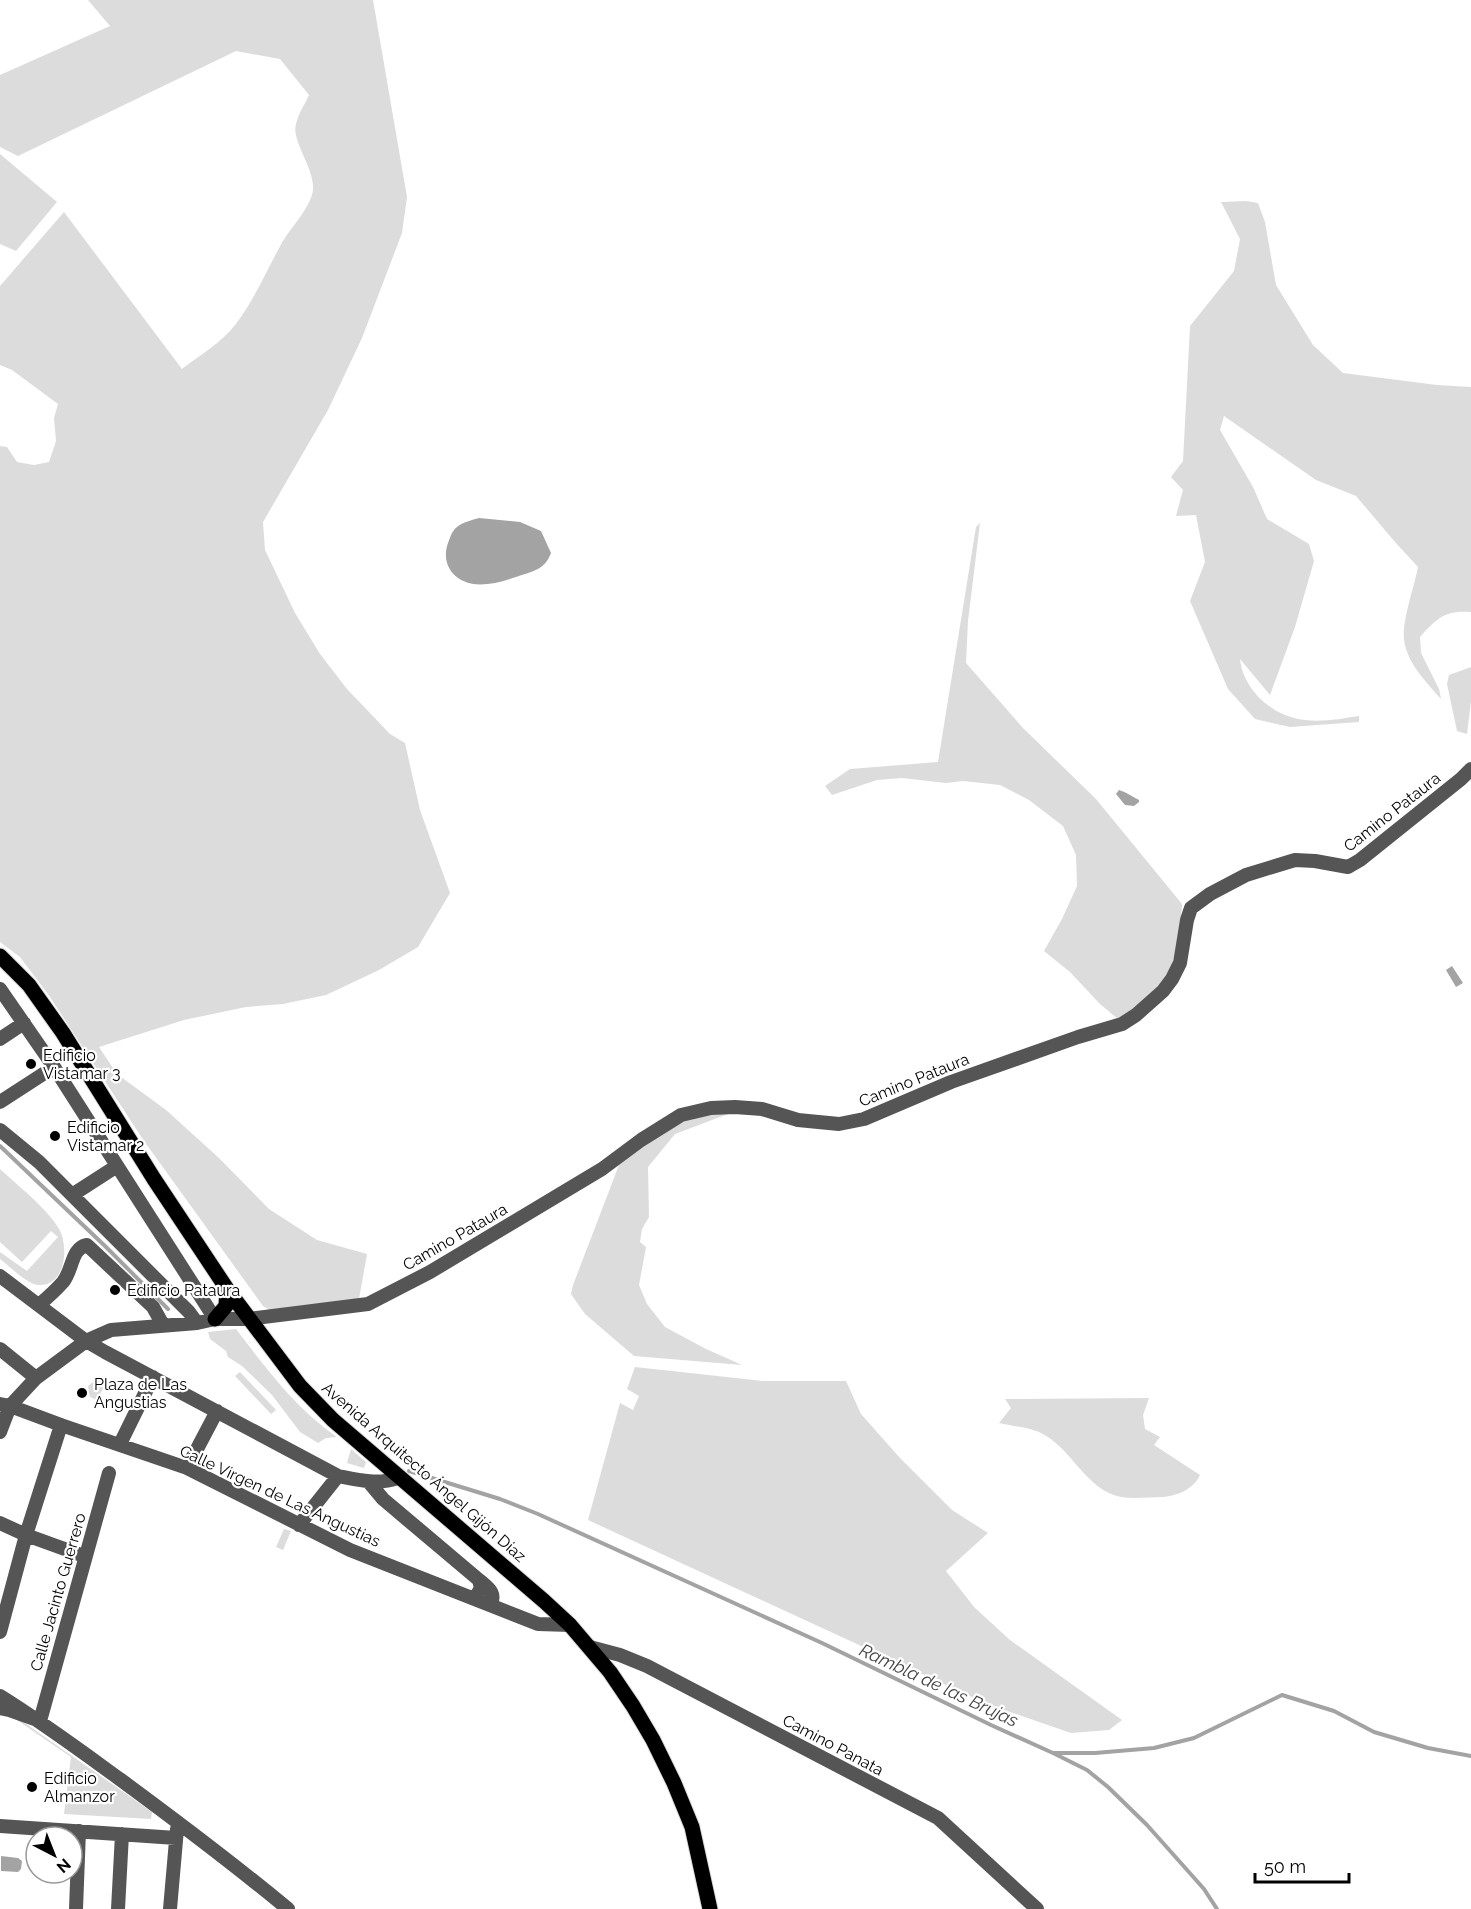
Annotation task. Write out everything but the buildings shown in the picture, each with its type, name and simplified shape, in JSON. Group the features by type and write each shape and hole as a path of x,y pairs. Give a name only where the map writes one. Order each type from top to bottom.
{"main road":[{"name":"Avenida Arquitecto Ángel Gijón Díaz","path":"0,956 29,985 63,1033 154,1179 227,1289 300,1386 333,1420 542,1600 590,1647 633,1706 674,1783 692,1827 710,1909"},
{"path":"215,1319 226,1306 227,1289"}],"street":[{"name":"Camino Pataura","path":"5,1405 36,1378 86,1341 111,1330 197,1323 215,1319 248,1319 368,1304 430,1272 602,1170 641,1140 681,1115 711,1108 762,1109 798,1120 839,1125 864,1119 951,1082 1078,1037 1122,1024 1163,991 1172,979 1180,963 1187,920 1191,908 1197,903 1246,875 1295,860 1348,867 1461,780 1471,769"},
{"path":"0,989 54,1067 215,1319"},
{"path":"0,1039 24,1023"},
{"path":"0,1102 54,1067"},
{"path":"0,1130 39,1162 189,1312 197,1323"},
{"path":"72,1195 117,1166"},
{"path":"39,1305 62,1282 71,1268 75,1252 81,1246 87,1245 153,1307 164,1325"},
{"path":"0,1276 86,1341 338,1476 368,1481 389,1481 398,1478"},
{"path":"0,1349 36,1378"},
{"path":"120,1444 153,1377"},
{"path":"0,1432 5,1405"},
{"name":"Calle Virgen de Las Angustias","path":"5,1405 187,1468 350,1550 525,1619 538,1624 570,1625"},
{"path":"187,1468 217,1411"},
{"path":"0,1632 26,1535 61,1425"},
{"name":"Calle Jacinto Guerrero","path":"40,1721 84,1556 109,1473"},
{"path":"299,1525 338,1476"},
{"path":"368,1481 383,1498 492,1591 491,1604"},
{"path":"0,1524 84,1556"},
{"path":"475,1598 481,1588 479,1580"},
{"path":"525,1619 533,1618 541,1612 544,1605 542,1600"},
{"name":"Camino Panata","path":"590,1647 620,1655 647,1666 938,1818 1036,1909"},
{"path":"0,1696 40,1721 177,1821 232,1862 288,1909"},
{"path":"0,1708 40,1721"},
{"path":"171,1909 177,1821"},
{"path":"0,1826 24,1828"},
{"path":"84,1831 176,1838"},
{"path":"118,1909 123,1834"},
{"path":"76,1909 77,1885"}],"shaded area":[{"path":"88,0 373,0 407,197 402,233 362,338 328,410 263,522 265,550 295,613 320,654 347,689 390,734 405,743 420,810 450,893 418,947 379,970 326,995 283,1004 246,1007 184,1020 99,1047 117,1074 166,1110 219,1158 269,1209 317,1240 367,1254 359,1299 270,1310 263,1306 144,1141 50,997 20,957 0,942 0,446 7,447 17,462 34,465 49,462 56,441 54,418 58,404 12,370 0,365 0,286 64,212 182,369 217,343 235,325 255,294 283,241 305,210 313,190 313,182 295,131 298,117 309,95 280,59 236,51 18,156 0,147 0,75 110,26"},
{"path":"0,154 57,202 16,251 0,244"},
{"path":"1221,202 1258,203 1265,222 1276,285 1313,345 1343,373 1471,387 1471,612 1448,614 1431,625 1420,637 1421,653 1439,689 1441,699 1413,665 1404,640 1406,614 1418,567 1356,496 1316,480 1224,416 1220,430 1253,487 1267,519 1309,544 1314,561 1295,627 1270,695 1240,659 1246,680 1259,698 1287,716 1313,721 1359,716 1359,722 1290,727 1255,719 1228,689 1190,601 1205,562 1196,515 1176,516 1183,490 1171,477 1183,461 1190,326 1234,271 1240,239"},
{"path":"479,518 520,522 541,531 551,553 546,563 534,571 496,583 473,584 459,579 447,564 448,543 452,532 457,527"},
{"path":"980,523 968,621 966,663 1023,728 1096,799 1182,904 1176,949 1169,973 1160,987 1147,999 1118,1019 1100,1004 1070,972 1044,951 1077,886 1076,855 1063,826 1029,800 1000,785 963,781 946,783 902,778 877,780 832,795 825,786 850,769 938,762 976,527"},
{"path":"1471,667 1471,701 1467,734 1457,731 1447,684 1449,675"},
{"path":"1119,790 1139,802 1134,806 1125,805 1116,794"},
{"path":"1452,966 1463,983 1456,987 1446,970"},
{"path":"733,1112 675,1134 648,1167 649,1217 642,1229 640,1242 646,1247 639,1285 647,1304 665,1327 742,1365 634,1356 585,1314 571,1294 619,1165 640,1147 681,1122 691,1118"},
{"path":"0,1169 48,1213 62,1236 63,1264 55,1279 48,1284 39,1285 30,1282 0,1259 0,1252 27,1271 58,1237 51,1231 22,1262 0,1242"},
{"path":"236,1329 295,1401 337,1437 326,1438 318,1443 300,1432 272,1395 242,1366 228,1357 226,1351 210,1339 208,1332"},
{"path":"635,1367 763,1381 846,1381 861,1414 900,1458 952,1510 988,1533 946,1571 974,1607 1010,1640 1122,1720 1109,1730 1071,1733 987,1704 588,1520 620,1403 633,1410 639,1396 627,1389"},
{"path":"240,1372 276,1410 271,1414 235,1376"},
{"path":"99,1377 107,1381 97,1400 90,1397 88,1386"},
{"path":"1149,1398 1143,1415 1145,1429 1160,1437 1154,1445 1200,1475 1189,1488 1174,1495 1131,1498 1108,1493 1088,1477 1051,1439 1035,1430 999,1423 1011,1408 1005,1399"},
{"path":"351,1449 366,1462 364,1468 347,1463"},
{"path":"284,1529 291,1531 283,1550 276,1547"},
{"path":"12,1714 152,1812 151,1819 64,1814 71,1757 11,1716"},
{"path":"1,1856 18,1858 22,1861 21,1869 18,1872 1,1871"}],"waterway":[{"name":"Rambla de las Brujas","path":"0,1146 168,1309"},
{"name":"Rambla de las Brujas","path":"409,1471 500,1499 538,1514 822,1643 1053,1753 1095,1753 1154,1748 1194,1738 1282,1695 1334,1711 1374,1732 1428,1748 1471,1756"},
{"path":"1055,1754 1087,1770 1108,1787 1147,1825 1204,1889 1217,1909"}],"place":[{"name":"Edificio Vistamar 3","path":"31,1064"},
{"name":"Edificio Vistamar 2","path":"55,1136"},
{"name":"Edificio Pataura","path":"115,1290"},
{"name":"Plaza de Las Angustias","path":"82,1393"},
{"name":"Edificio Almanzor","path":"32,1787"}]}
